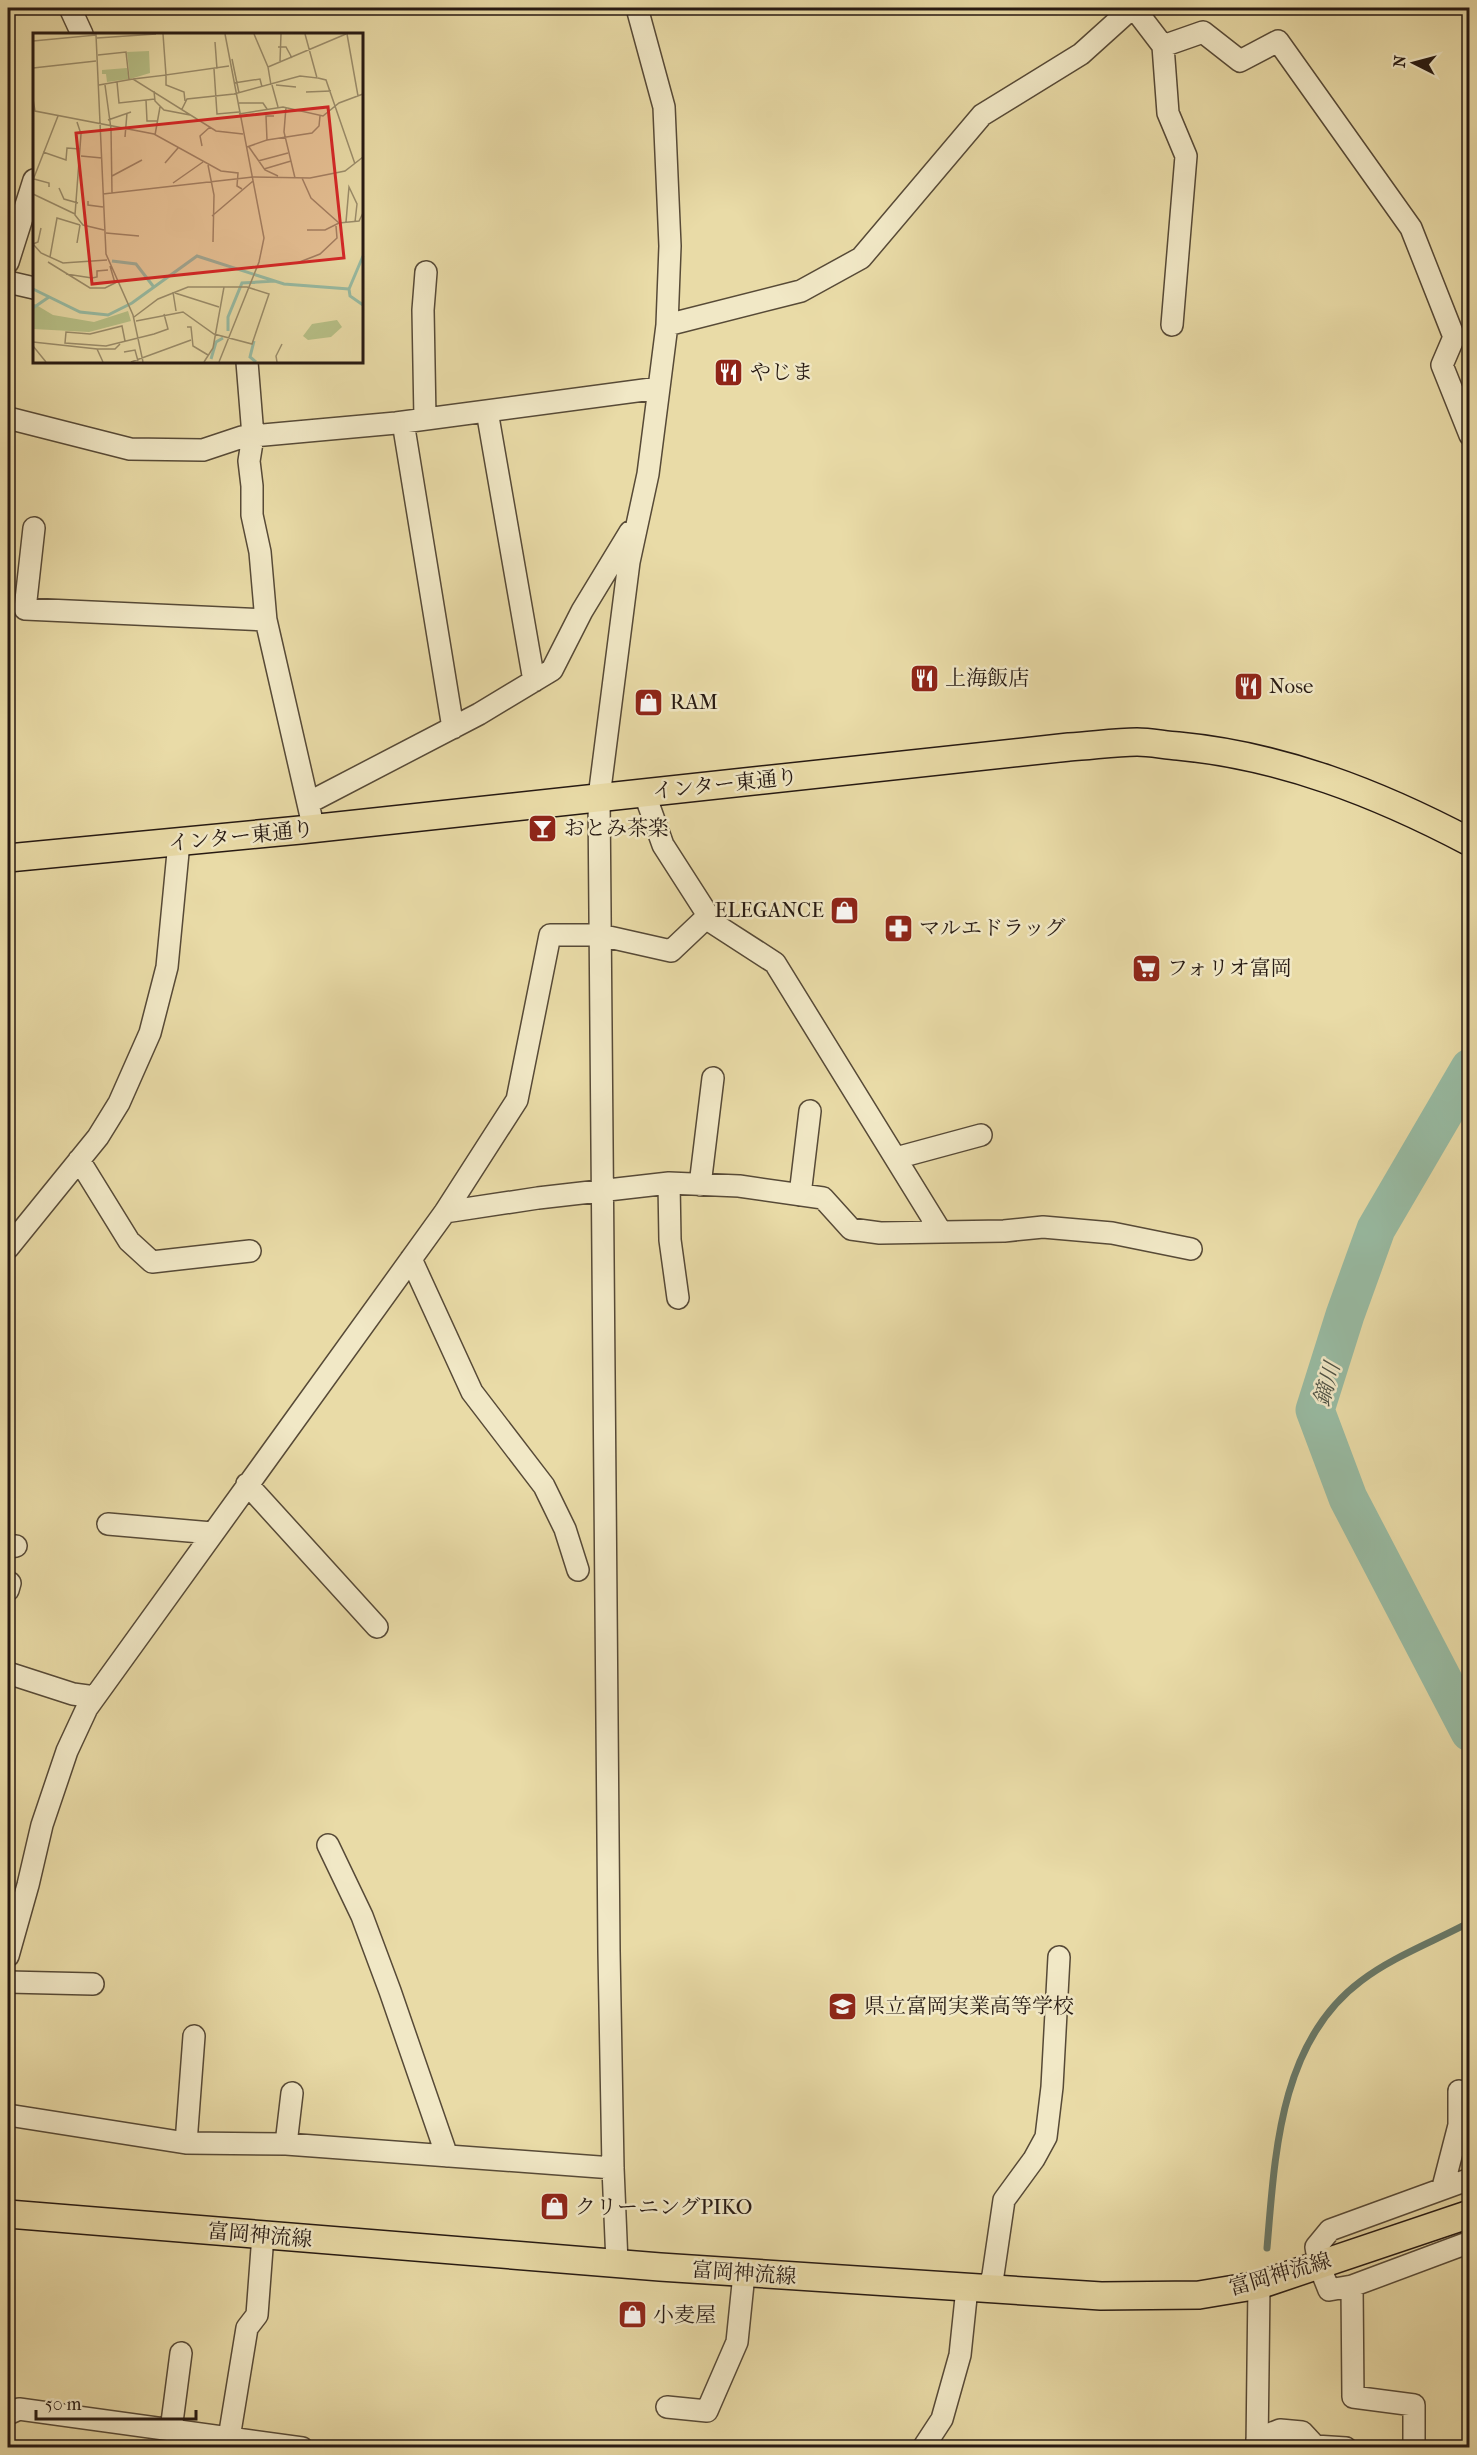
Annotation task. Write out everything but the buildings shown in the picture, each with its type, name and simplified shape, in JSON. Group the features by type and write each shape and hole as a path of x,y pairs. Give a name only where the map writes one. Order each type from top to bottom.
{"main road":[{"name":"インター東通り","path":"8,858 300,830 1068,747 1138,742 1206,748 1283,764 1358,789 1470,842"},
{"name":"富岡神流線","path":"8,2214 744,2274 1101,2296 1199,2295 1259,2285 1466,2215"}],"street":[{"path":"70,8 82,33"},
{"path":"617,2263 609,1939 599,797 629,562 648,474 667,325 670,246 664,107 638,8"},
{"path":"667,325 801,291 861,258 982,115 1081,54 1133,8 1163,46 1168,114 1186,156 1172,325"},
{"path":"1163,46 1203,32 1240,61 1278,41 1411,228 1454,337 1442,365 1470,435"},
{"path":"8,262 33,183"},
{"path":"425,419 423,310 426,272"},
{"path":"8,282 33,288"},
{"path":"247,363 253,436 249,461 252,514 260,552 266,621 312,821 300,830"},
{"path":"8,418 130,449 203,450 242,437 403,422 659,388"},
{"path":"487,411 534,681"},
{"path":"403,422 453,728"},
{"path":"308,803 453,728 552,670 582,611 639,518"},
{"path":"34,528 26,609 266,621"},
{"path":"644,792 663,845 713,924 775,963 941,1232"},
{"path":"8,1248 98,1137 119,1103 150,1033 166,967 179,842"},
{"path":"8,1956 42,1825 67,1751 87,1708 445,1212 517,1100 550,935 600,935 671,951 708,916"},
{"path":"700,1185 713,1077"},
{"path":"800,1195 810,1111"},
{"path":"896,1158 981,1135"},
{"path":"80,1160 129,1241 152,1262 250,1251"},
{"path":"445,1212 603,1189 669,1183 739,1186 823,1198 851,1229 880,1233 1004,1231 1043,1227 1112,1233 1191,1250"},
{"path":"669,1183 670,1240 678,1298"},
{"path":"411,1259 471,1392 544,1486 565,1528 578,1570"},
{"path":"247,1484 377,1627"},
{"path":"108,1524 212,1533"},
{"path":"8,1673 73,1694 95,1697"},
{"path":"328,1845 362,1916 447,2156"},
{"path":"923,2448 942,2419 978,2288 993,2276 1004,2200 1034,2159 1046,2137 1052,2087 1059,1958"},
{"path":"8,1982 93,1984"},
{"path":"186,2143 194,2036"},
{"path":"1443,2187 1459,2125 1459,2091"},
{"path":"286,2144 292,2093"},
{"path":"8,2115 186,2143 286,2144 613,2168"},
{"path":"1470,2179 1330,2230 1316,2247 1319,2265 1329,2290 1352,2286 1470,2242"},
{"path":"229,2438 247,2328 257,2315 263,2235"},
{"path":"667,2407 707,2411 737,2342 744,2274"},
{"path":"1257,2444 1259,2285"},
{"path":"1352,2286 1353,2397 1414,2405 1414,2448"},
{"path":"162,2435 182,2353"},
{"path":"8,2414 19,2409 162,2435 229,2438 302,2448"},
{"path":"1257,2444 1280,2430 1302,2432 1315,2446 1346,2448"}],"waterway":[{"name":"鏑川","path":"1470,1068 1376,1229 1345,1315 1315,1410 1348,1498 1470,1732"},
{"path":"1267,2248 1274,2176 1286,2102 1297,2068 1313,2035 1334,2006 1373,1972 1470,1922"}],"place":[{"name":"やじま","path":"729,372"},
{"name":"上海飯店","path":"924,678"},
{"name":"Nose","path":"1248,686"},
{"name":"RAM","path":"649,702"},
{"name":"おとみ茶楽","path":"543,828"},
{"name":"ELEGANCE","path":"845,910"},
{"name":"マルエドラッグ","path":"898,928"},
{"name":"フォリオ富岡","path":"1146,968"},
{"name":"県立富岡実業高等学校","path":"843,2006"},
{"name":"クリーニングPIKO","path":"554,2207"},
{"name":"小麦屋","path":"632,2315"}]}
